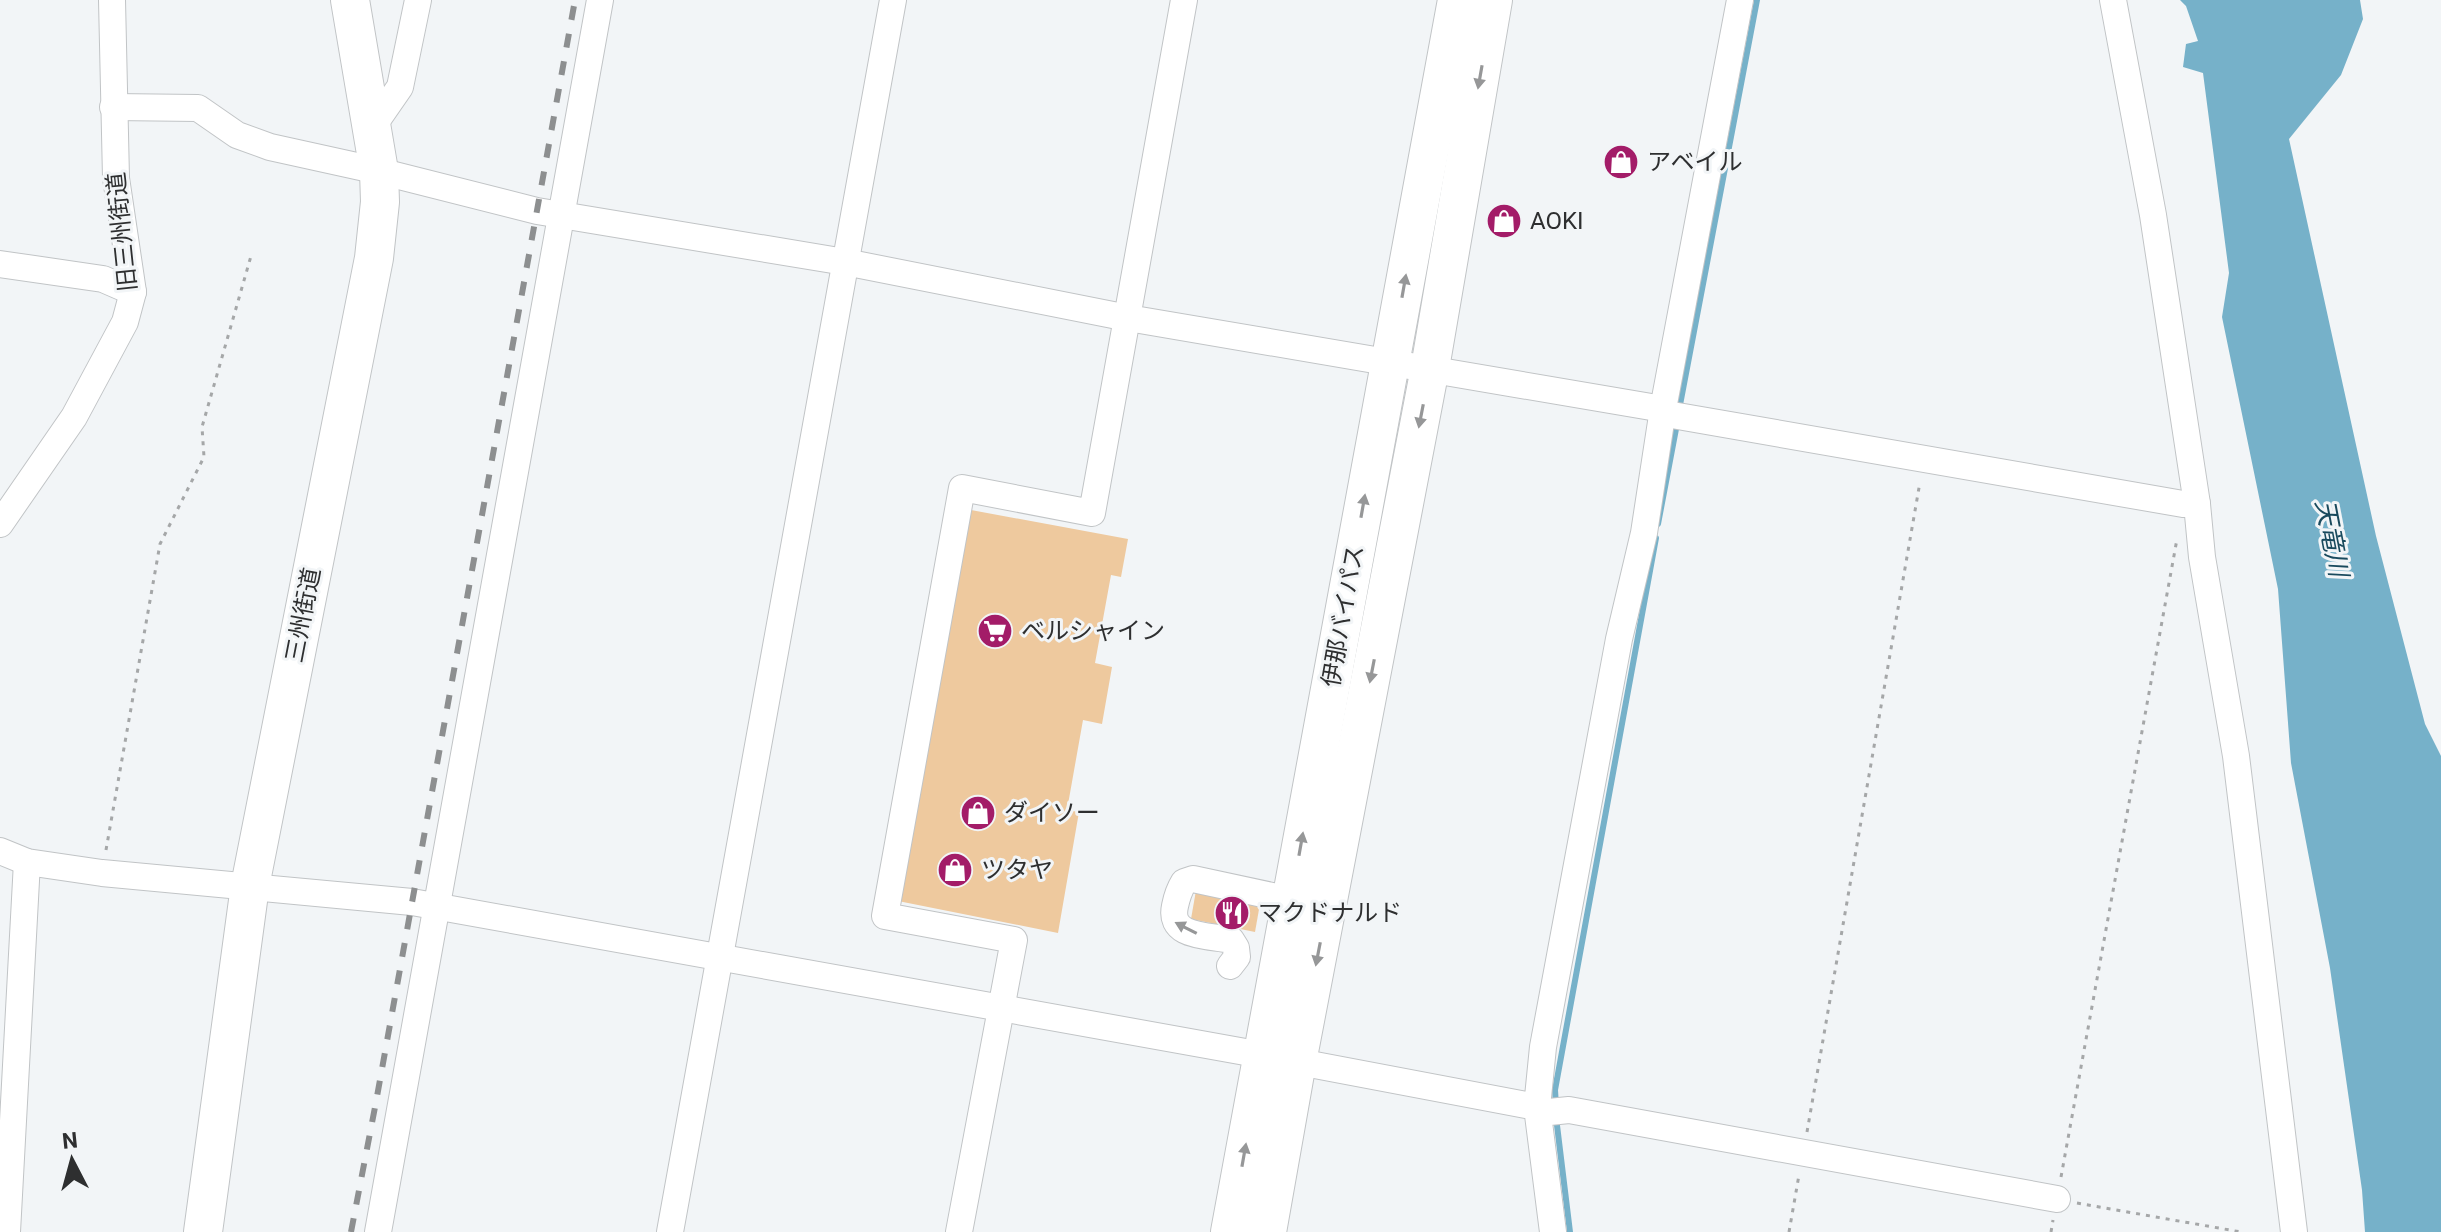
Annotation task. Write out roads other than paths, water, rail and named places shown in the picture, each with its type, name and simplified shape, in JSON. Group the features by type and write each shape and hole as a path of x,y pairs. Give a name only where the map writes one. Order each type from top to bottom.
{"highway":[{"name":"三州街道","path":"203,1232 250,886 374,258 380,202 379,171 350,0"},
{"name":"伊那バイパス","path":"1267,1232 1291,900 1457,0"},
{"name":"伊那バイパス","path":"1230,1232 1279,1059 1430,368 1493,0"}],"street":[{"name":"旧三州街道","path":"0,524 74,417 125,322 133,292 116,178 112,0"},
{"path":"373,126 400,87 418,0"},
{"path":"378,1232 600,0"},
{"path":"670,1232 893,0"},
{"path":"959,1232 1014,940 885,916 962,488 1092,513 1184,0"},
{"path":"1553,1232 1552,1110 1543,1047 1619,639 1644,533 1663,409 1740,0"},
{"path":"2113,0 2153,215 2190,504 2236,756 2294,1232"},
{"path":"113,107 198,108 237,135 270,147 561,215 845,262 1128,318 1430,368 1663,409 1672,415 2190,504"},
{"path":"0,264 103,279 133,292"},
{"path":"0,851 27,862 102,873 412,902 2057,1199"},
{"path":"7,1232 27,862"},
{"path":"1230,966 1237,957 1231,940 1187,931 1174,922 1178,892 1184,882 1193,879 1291,900"}],"water":[{"name":"天竜川","path":"2180,0 2360,0 2363,19 2341,75 2289,139 2376,536 2425,724 2441,756 2441,1232 2365,1232 2362,1190 2330,968 2291,763 2278,589 2222,317 2229,273 2203,73 2183,67 2186,44 2198,41 2186,6"}],"waterway":[{"path":"1680,405 1757,0"},
{"path":"1658,524 1676,429"},
{"path":"1556,1106 1555,1090 1656,538"},
{"path":"1556,1117 1570,1232"}],"railway":[{"path":"351,1232 575,0"}],"place":[{"name":"アベイル","path":"1621,162"},
{"name":"AOKI","path":"1504,221"},
{"name":"ベルシャイン","path":"995,631"},
{"name":"ダイソー","path":"978,813"},
{"name":"ツタヤ","path":"955,870"},
{"name":"マクドナルド","path":"1232,913"}]}
